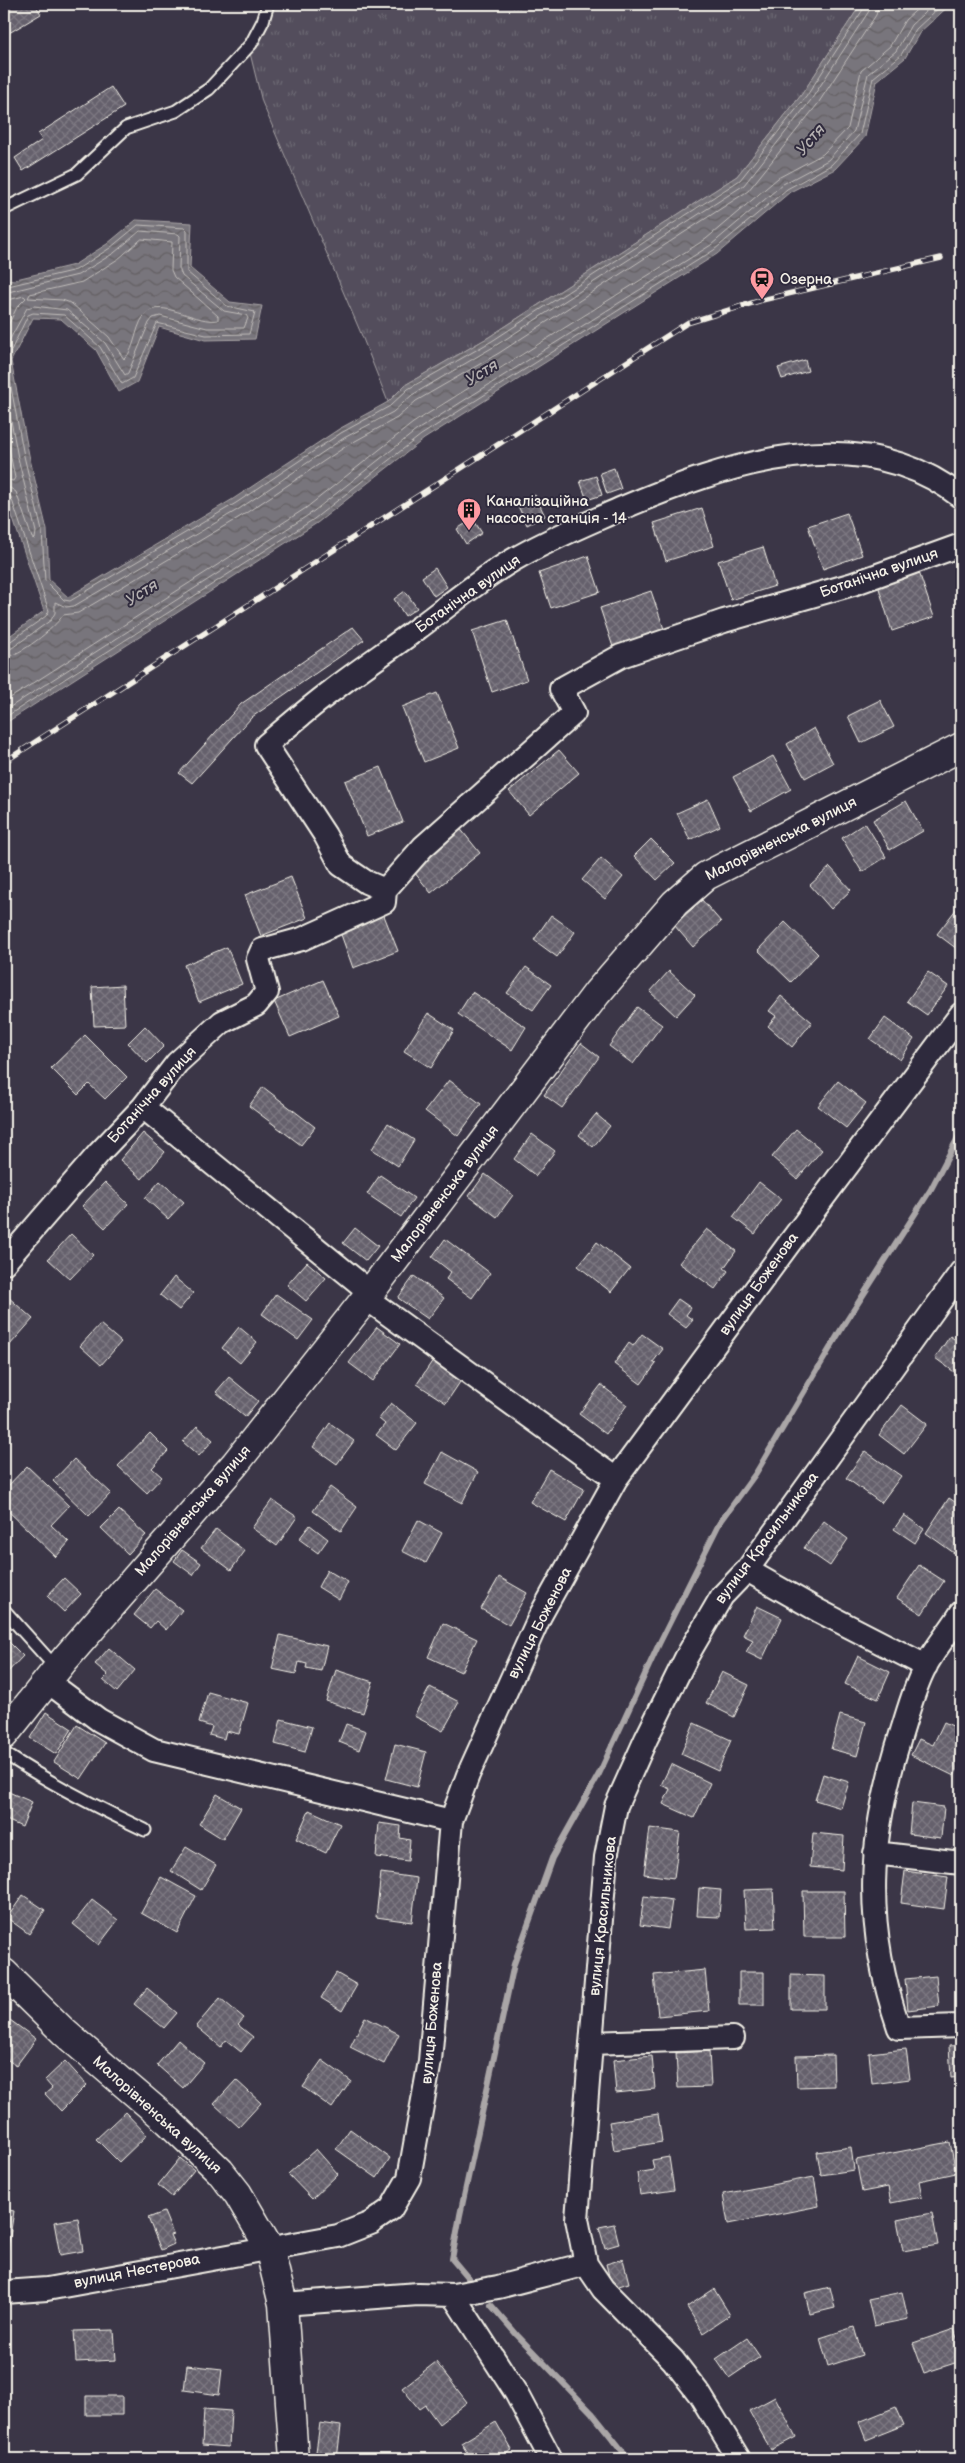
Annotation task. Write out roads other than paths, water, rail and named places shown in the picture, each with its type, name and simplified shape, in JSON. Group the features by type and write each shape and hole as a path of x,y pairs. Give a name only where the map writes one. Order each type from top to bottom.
{"street":[{"name":"Ботанічна вулиця","path":"384,890 366,882 341,865 325,834 266,745 333,690 454,600 513,560 577,528 672,487 723,469 815,453 855,454 888,460 944,483 961,497"},
{"name":"Ботанічна вулиця","path":"4,1263 100,1152 143,1107 177,1063 222,1022 256,1005 267,992 258,959 262,950 302,939 384,902 384,890 423,847 574,713 561,689 621,656 724,621 853,584 961,544"},
{"name":"Малорівненська вулиця","path":"4,1735 52,1675 235,1464 368,1295 597,993 675,903 706,876 961,746"},
{"name":"вулиця Боженова","path":"269,2247 338,2236 371,2224 391,2208 409,2178 430,2061 451,1821 468,1775 540,1616 616,1479 961,1014"},
{"path":"143,1107 368,1295 616,1479"},
{"name":"вулиця Красильникова","path":"739,2459 700,2395 673,2360 603,2289 586,2264 577,2219 606,1857 616,1806 687,1656 722,1596 747,1570 961,1272"},
{"path":"747,1570 819,1611 926,1666"},
{"path":"961,1613 926,1666 912,1698 892,1763 875,1853 873,1884 874,1918 883,1976 899,2028 961,2026"},
{"path":"52,1675 99,1720 154,1750 451,1821"},
{"path":"875,1853 961,1863"},
{"name":"Малорівненська вулиця","path":"4,1973 65,2033 168,2121 220,2171 238,2194 269,2247 283,2304 294,2459"},
{"path":"591,2043 733,2038"},
{"name":"вулиця Нестерова","path":"4,2292 47,2289 269,2247"},
{"path":"283,2304 418,2294 453,2295 586,2264"},
{"path":"453,2295 516,2393 551,2459"}],"lane":[{"path":"4,209 77,174 126,128 176,111 209,89 251,44 263,21 268,4"},
{"path":"4,1610 52,1675"},
{"path":"4,1753 52,1784 145,1830"}],"water":[{"name":"Устя","path":"861,4 951,4 920,32 905,58 877,81 865,137 835,169 790,192 717,254 424,439 317,523 4,724 4,640 44,611 4,492 4,282 74,265 107,244 136,220 192,223 190,268 230,302 262,306 255,339 205,340 159,327 137,382 119,392 96,350 61,319 33,318 11,361 29,455 47,530 49,580 68,597 233,499 339,429 388,402 405,385 489,337 737,176 802,94"}],"waterway":[{"path":"468,2278 452,2259 460,2215 514,1964 552,1858 599,1774 659,1644 719,1524 756,1473 842,1328 931,1189 961,1132"},
{"path":"491,2305 517,2335 592,2413 629,2459"}],"railway":[{"path":"4,762 687,323 762,300 941,258"}],"place":[{"name":"Озерна","path":"762,300"},
{"name":"Каналізаційна насосна станція - 14","path":"469,531"}]}
